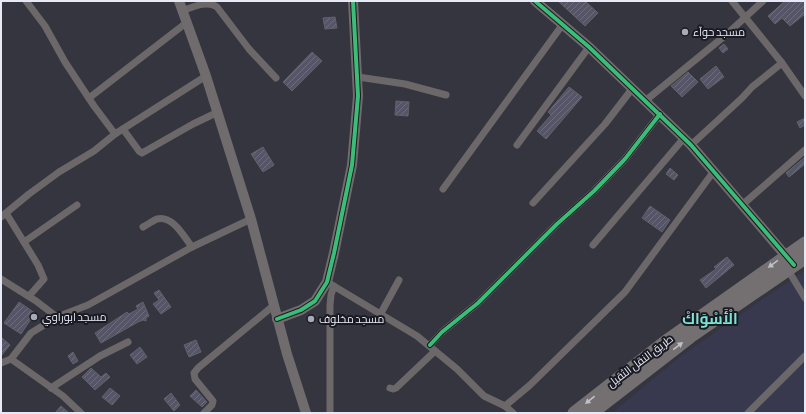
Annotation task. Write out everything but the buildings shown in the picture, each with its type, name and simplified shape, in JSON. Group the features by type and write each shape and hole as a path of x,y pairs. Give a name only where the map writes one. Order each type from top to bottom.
{"highway":[{"name":"طريق النقل الثقيل","path":"574,413 669,339 805,243"},
{"name":"طريق النقل الثقيل","path":"592,413 690,337 796,265"}],"street":[{"path":"26,1 45,26 65,62 115,134"},
{"path":"330,413 330,284 334,253 352,165 358,96 353,1"},
{"path":"535,1 589,47 660,114 714,171 742,205 796,265 805,298"},
{"path":"732,1 747,17 805,96"},
{"path":"645,101 747,17 763,1"},
{"path":"276,78 249,49 212,3 207,2 180,6 218,112 251,219 273,306 296,386 306,413"},
{"path":"89,98 186,24"},
{"path":"443,189 563,24"},
{"path":"517,145 589,47"},
{"path":"593,245 687,142 742,98 752,86 782,63"},
{"path":"29,296 44,279 24,242 4,215 59,172 94,152 115,134 206,76"},
{"path":"358,77 404,84 446,95"},
{"path":"533,203 605,124 632,89"},
{"path":"123,129 134,145 142,153 193,124 218,112"},
{"path":"390,388 396,388 433,348 442,332 478,303 557,224 594,191 625,159 660,114"},
{"path":"742,205 805,150"},
{"path":"505,406 530,385 625,292 714,171"},
{"path":"24,242 77,205"},
{"path":"143,227 158,219 168,220 177,227 192,247"},
{"path":"1,363 11,359 31,333 57,317 88,305 192,247 251,219"},
{"path":"1,279 29,296 57,317"},
{"path":"381,313 399,280"},
{"path":"330,284 381,313 433,348 484,396 505,406 513,413"},
{"path":"277,319 301,310 315,301 330,284"},
{"path":"204,413 212,405 213,401 195,378 194,373 198,368 273,306"},
{"path":"51,388 100,356 128,342"},
{"path":"748,413 805,356"},
{"path":"11,359 51,388 81,413"}],"shaded area":[{"path":"805,270 805,413 612,413 681,356"}],"cycle path":[{"path":"277,319 301,310 315,301 327,282 334,253 352,165 358,96 353,1"},
{"path":"535,1 589,47 691,145 794,265"},
{"path":"430,345 442,332 478,303 557,224 594,191 625,159 660,114"}],"place":[{"name":"مسجد حوآء","path":"685,32"},
{"name":"مسجد ابوراوي","path":"34,317"},
{"name":"مسجد مخلوف","path":"311,319"}],"district":[{"name":"الْأَسْوَاكْ","path":"710,318"}]}
